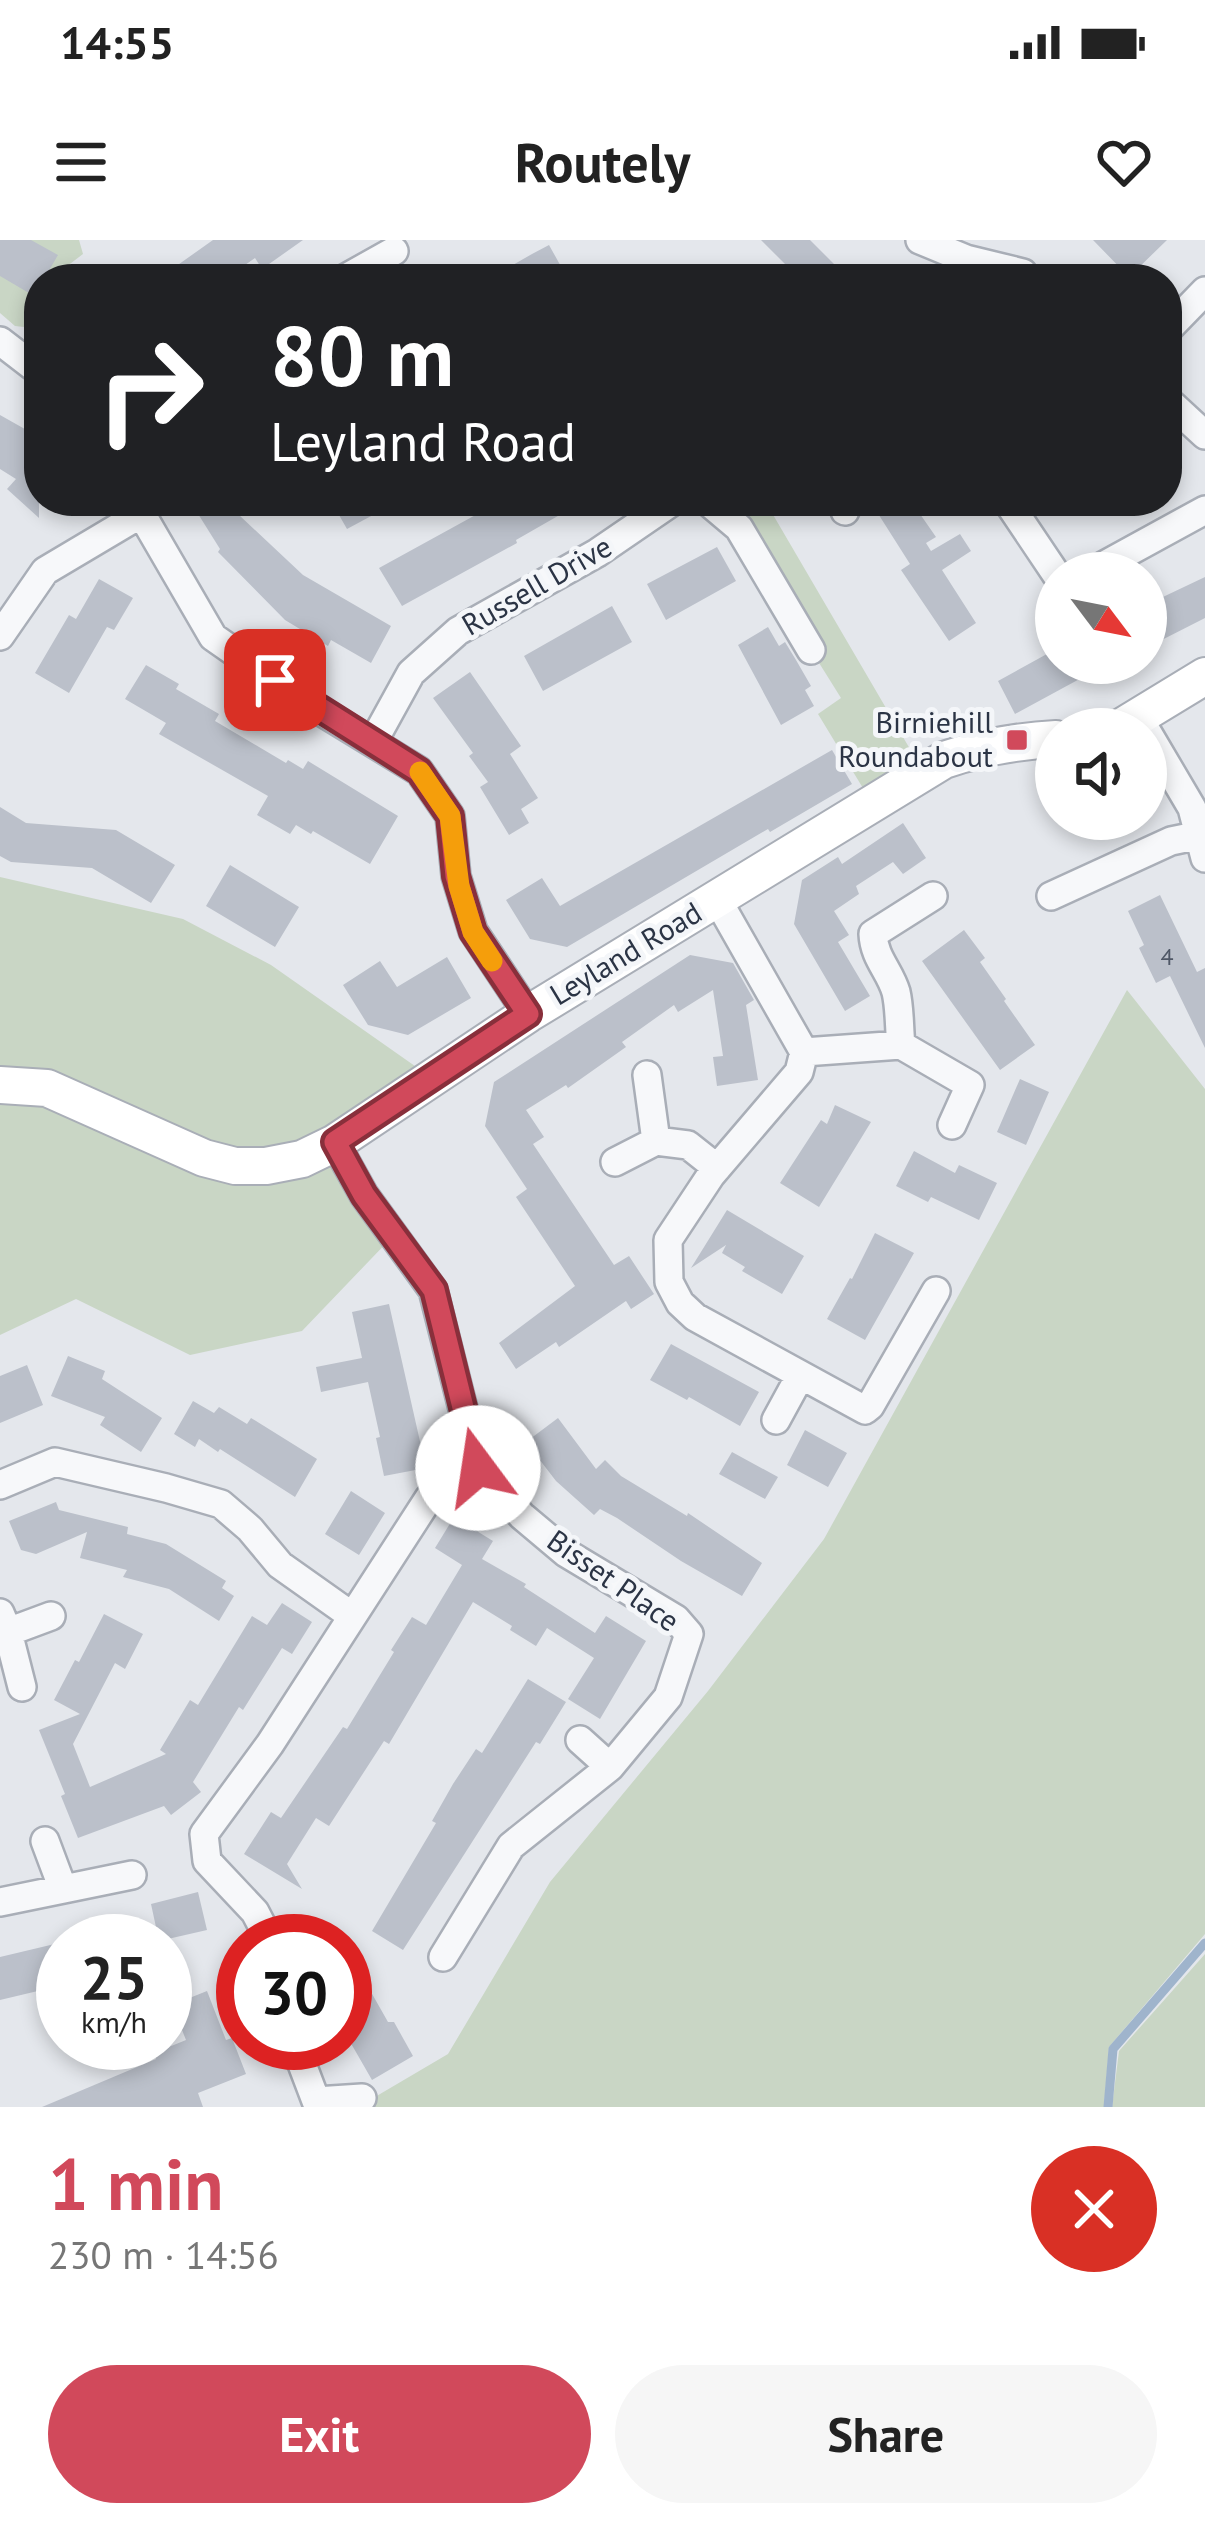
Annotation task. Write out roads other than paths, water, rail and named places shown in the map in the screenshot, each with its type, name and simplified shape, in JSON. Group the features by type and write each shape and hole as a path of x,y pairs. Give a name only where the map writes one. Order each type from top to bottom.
{"street":[{"path":"920,240 983,264"},
{"path":"371,264 394,251"},
{"path":"1182,315 1205,291"},
{"path":"0,341 24,359"},
{"path":"1182,414 1205,435"},
{"path":"1128,552 1205,510"},
{"path":"0,636 44,572 125,516"},
{"path":"142,516 212,637 419,771 450,816 456,876 473,932 528,1014"},
{"name":"Russell Drive","path":"373,742 411,673 458,631 597,554 651,516"},
{"path":"725,516 739,528 811,650"},
{"path":"1017,516 1041,552"},
{"path":"1161,708 1205,676"},
{"name":"Leyland Road","path":"0,1085 47,1088 204,1158 236,1166 302,1159 528,1014 944,760 979,748 1035,740"},
{"path":"1051,896 1171,842 1203,842 1192,808 1167,771"},
{"path":"901,1045 896,989 881,965 873,934 933,896"},
{"path":"717,899 804,1052 799,1072 695,1196 668,1240 669,1282 680,1303 695,1317 865,1410 936,1292"},
{"path":"804,1052 901,1045 970,1085 952,1125"},
{"path":"647,1076 656,1141"},
{"path":"615,1162 656,1141 671,1141 688,1145 717,1168"},
{"name":"Bisset Place","path":"335,1142 364,1195 434,1290 478,1468 522,1516 566,1553 676,1618 689,1634 668,1697 610,1767 511,1846 443,1957"},
{"path":"776,1420 800,1376"},
{"path":"0,1485 55,1462 221,1504 280,1564 352,1616"},
{"path":"256,1914 207,1861 204,1834 270,1744 429,1498 478,1468"},
{"path":"22,1687 4,1623 51,1616"},
{"path":"580,1740 610,1767"},
{"path":"45,1841 63,1889"},
{"path":"0,1902 132,1875"},
{"path":"302,2070 313,2104 362,2098"}],"waterway":[{"path":"1108,2107 1113,2049 1205,1943"}],"place":[{"name":"Birniehill Roundabout","path":"1017,740"}]}
